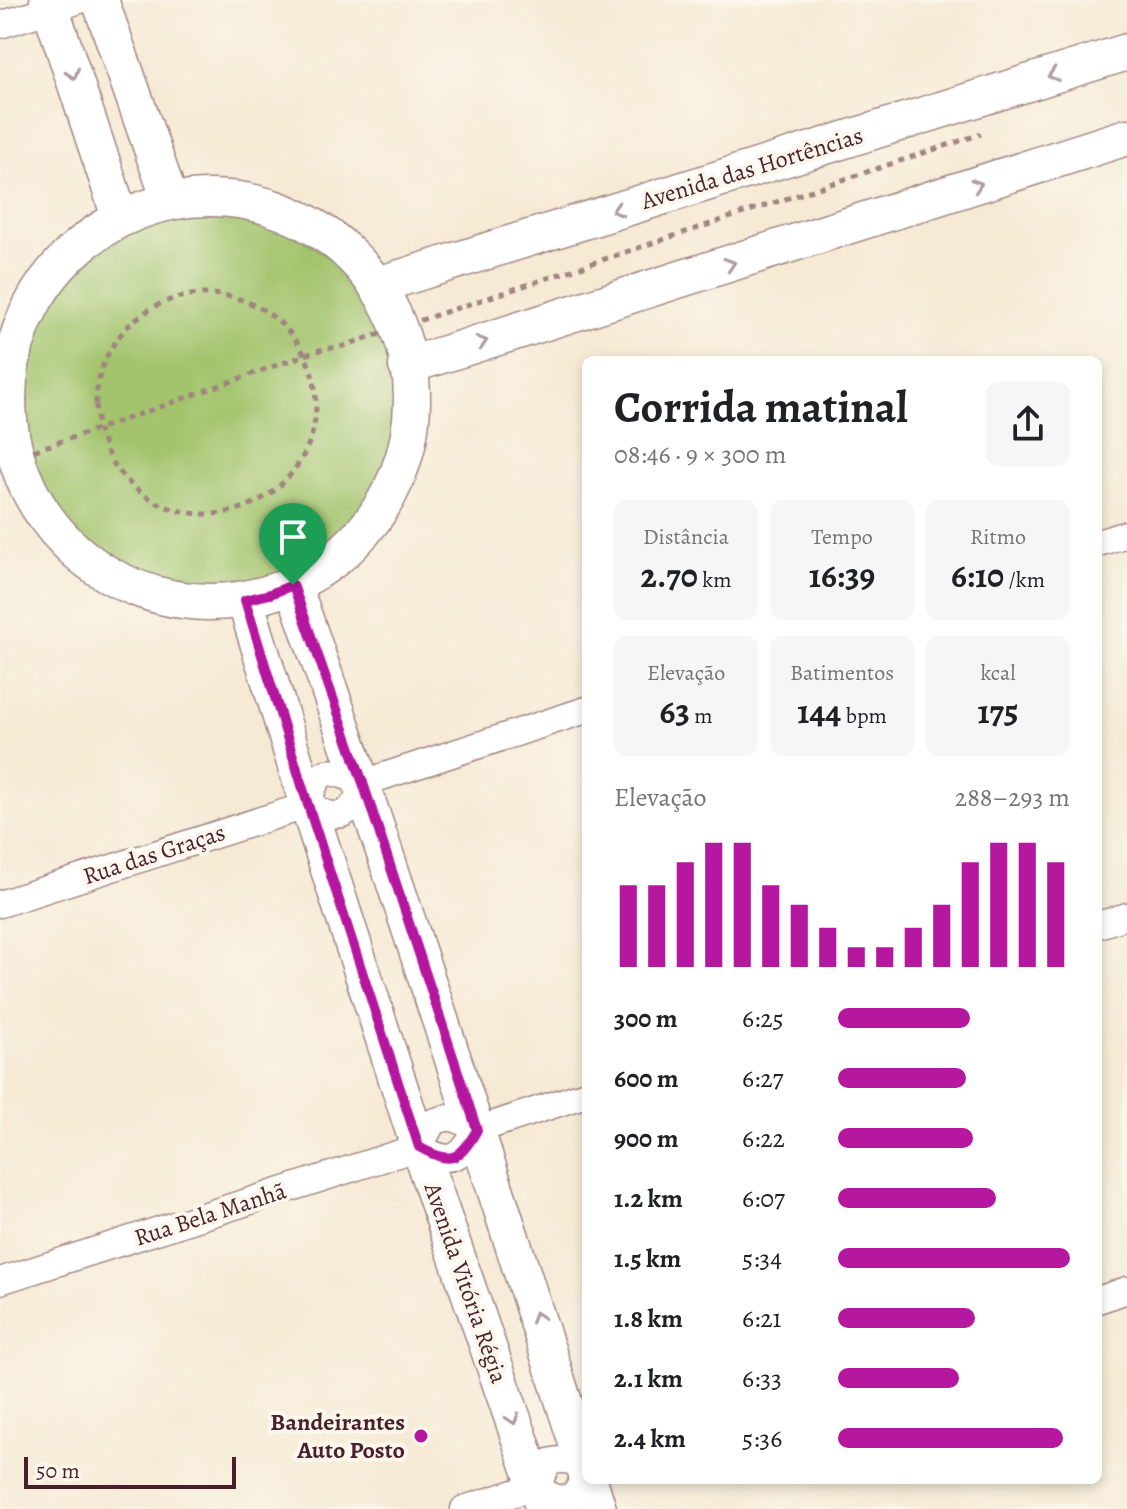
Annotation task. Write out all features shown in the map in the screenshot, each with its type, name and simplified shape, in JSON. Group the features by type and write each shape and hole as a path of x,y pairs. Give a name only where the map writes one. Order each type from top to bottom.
{"street":[{"path":"100,0 170,200"},
{"path":"0,25 60,3 120,217"},
{"name":"Avenida das Hortências","path":"378,285 1127,52"},
{"path":"407,366 1127,137"},
{"path":"229,198 286,212 337,241 378,285 407,366 414,396 406,455 383,509 344,554 293,585 245,600 192,602 139,590 92,565 53,528 10,473 4,422 10,359 31,301 69,252 120,217 170,200 229,198"},
{"path":"1102,542 1127,534"},
{"path":"293,585 363,783 582,1457"},
{"name":"Avenida Vitória Régia","path":"245,600 419,1147 540,1498"},
{"path":"363,783 350,811 339,816 324,814 308,805 319,776 329,771 363,783 582,711"},
{"name":"Rua das Graças","path":"0,904 308,805"},
{"path":"1102,924 1127,916"},
{"path":"419,1147 445,1159 458,1155 477,1130 582,1095"},
{"name":"Rua Bela Manhã","path":"0,1281 419,1147"},
{"path":"1102,1299 1127,1290"},
{"path":"464,1509 549,1496 563,1500 574,1496 582,1484"},
{"path":"590,1484 598,1509"}],"path":[{"path":"10,473 98,429 304,355 325,348 337,348 992,130"},
{"path":"210,293 244,300 275,318 300,345 304,355 315,381 316,418 306,454 283,485 252,506 215,515 177,511 143,495 116,469 99,438 94,403 100,368 116,336 142,312 174,297 210,293"}],"green space":[{"path":"211,215 248,219 283,229 315,247 344,270 367,299 385,331 395,366 399,403 395,440 385,475 367,507 344,536 315,559 283,577 248,587 211,591 174,587 139,577 107,559 78,536 55,507 37,475 27,440 23,403 27,366 37,331 55,299 78,270 107,247 139,229 174,219"}],"place":[{"name":"Bandeirantes Auto Posto","path":"421,1436"}],"route":[{"path":"293,585 363,783 477,1130 458,1155 445,1159 419,1147 245,600 293,585"}]}
